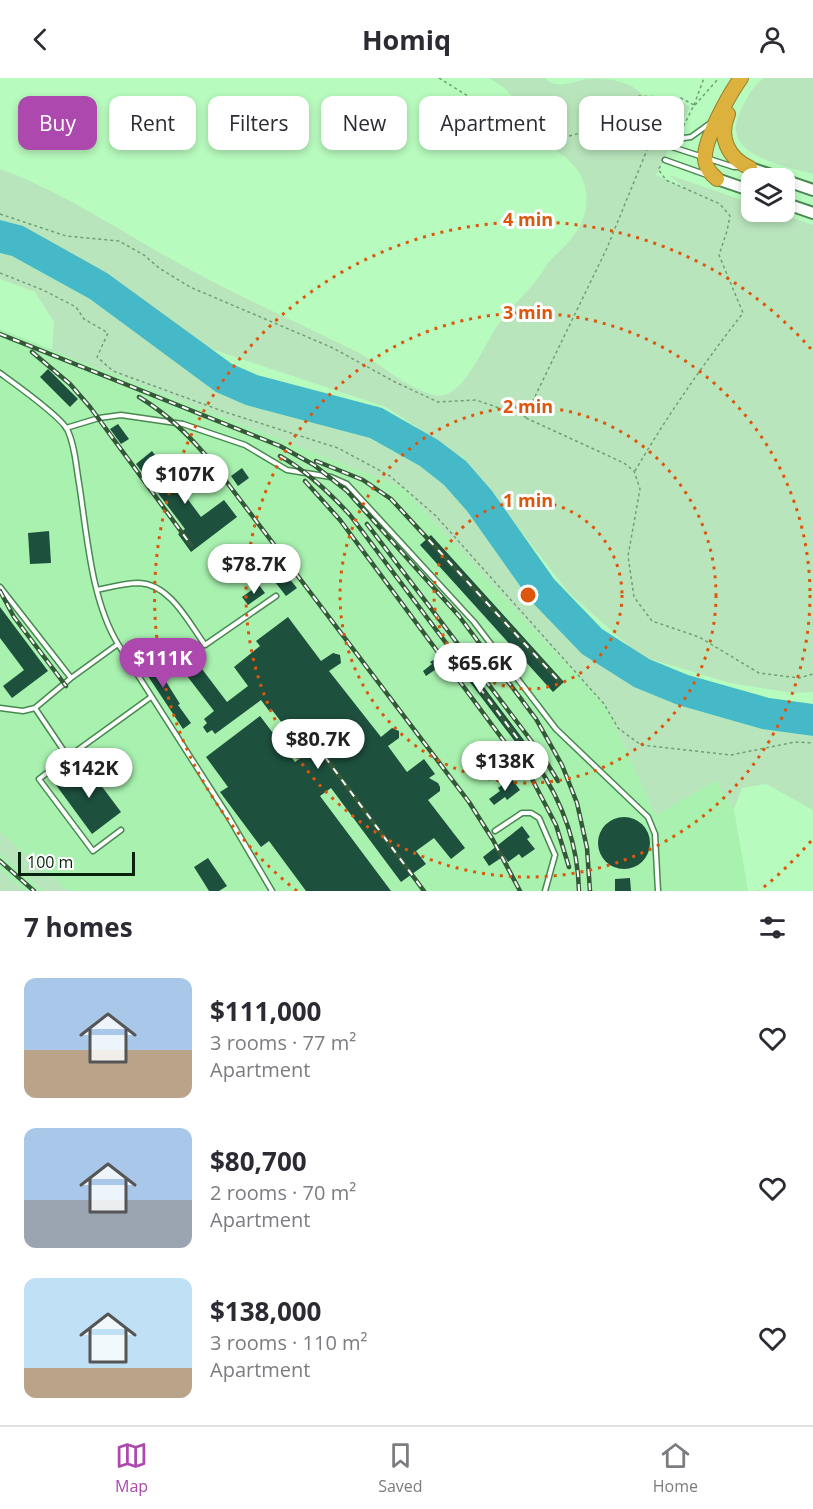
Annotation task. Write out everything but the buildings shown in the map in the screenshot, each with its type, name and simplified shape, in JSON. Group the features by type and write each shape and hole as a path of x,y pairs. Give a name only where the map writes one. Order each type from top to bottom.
{"highway":[{"path":"717,179 710,173 705,158 706,148 741,78"},
{"path":"748,78 736,95 728,114 724,135 734,158 750,168"}],"main road":[{"path":"717,179 741,187"},
{"path":"795,184 813,190"},
{"path":"795,207 813,213"}],"lane":[{"path":"684,138 700,132 723,110"},
{"path":"681,150 734,167 750,168"},
{"path":"665,160 717,179"},
{"path":"0,373 66,428 74,453 97,590 104,618 117,644 228,816 272,891"},
{"path":"66,428 99,418 121,415 183,424 245,445 287,470 331,477 347,484 474,622 556,729 648,817 655,834 658,891"},
{"path":"97,590 138,583 159,589 205,645 276,596"},
{"path":"0,586 70,678"},
{"path":"0,708 23,711 35,708 70,678 117,644"},
{"path":"121,830 93,851 39,779 151,696"},
{"path":"35,708 68,757"},
{"path":"495,831 522,813 531,813 539,818 555,855 545,891"}],"path":[{"path":"439,78 500,116 528,127 568,136 579,133"},
{"path":"684,125 704,78"},
{"path":"694,105 707,94 719,78"},
{"path":"684,100 694,105"},
{"path":"525,417 607,248 647,150"},
{"path":"634,471 658,431 743,313 719,255 730,216 720,204 666,180 658,168 665,160"},
{"path":"0,214 66,236 119,241 144,255 159,268 190,287 333,348 395,382 438,402 476,400 538,422 624,463 634,471 640,489 628,556 634,597 652,621 699,637 759,673 799,678 813,674"},
{"path":"0,273 43,290 76,307 84,319 108,333 97,357 113,371 225,412 338,448 390,476 436,516 604,704 618,728 641,745 731,755 795,742 813,743"}],"shaded area":[{"path":"488,78 545,78 554,84 603,79 627,84 642,96 579,96 579,150 668,150 656,175 686,189 669,175 741,200 741,222 795,222 795,219 813,225 813,692 793,693 730,683 640,656 569,593 465,459 386,407 196,344 0,226 0,169 47,189 202,276 365,356 413,387 434,395 444,395 463,382 502,320 578,230 586,208 587,197 581,176 565,157 554,150 567,150 567,96 511,96"},
{"path":"764,78 813,78 813,174 758,156 746,149 738,139 736,127 740,112 753,89"},
{"path":"684,103 690,107 684,119"},
{"path":"0,253 12,256 90,299 246,405 370,438 420,466 444,485 467,511 530,600 677,705 762,729 813,736 813,810 766,784 742,788 734,809 716,781 656,815 607,708 402,487 52,350 54,322 35,292 0,279"},
{"path":"0,329 402,487 607,708 656,815 716,781 734,809 748,891 69,891 0,832"},
{"path":"0,832 69,891 44,891 0,853"},
{"path":"0,853 44,891 24,891 0,870"},
{"path":"0,870 24,891 0,891"}],"water":[{"path":"0,220 23,226 107,273 232,364 257,375 382,408 438,440 466,461 492,491 554,579 602,629 649,659 688,675 769,698 813,704 813,736 762,729 678,705 634,687 582,654 530,600 467,511 444,485 420,466 370,438 246,405 216,392 90,299 12,256 0,253"}],"railway":[{"path":"0,334 280,446 314,465 347,491 459,616 536,719 562,765 577,803 587,848 590,891"},
{"path":"32,352 70,384 90,407 191,545"},
{"path":"139,397 179,427 213,464 469,802 493,840 520,891"},
{"path":"280,456 318,483 350,515 536,763 554,793 567,824 576,857 579,891"},
{"path":"316,461 363,480 391,499 560,682"},
{"path":"305,481 340,520 532,779 556,825 569,867"},
{"path":"367,524 542,755 558,781"},
{"path":"0,591 14,617 66,686"},
{"path":"325,757 424,891"},
{"path":"0,861 34,891"}]}
